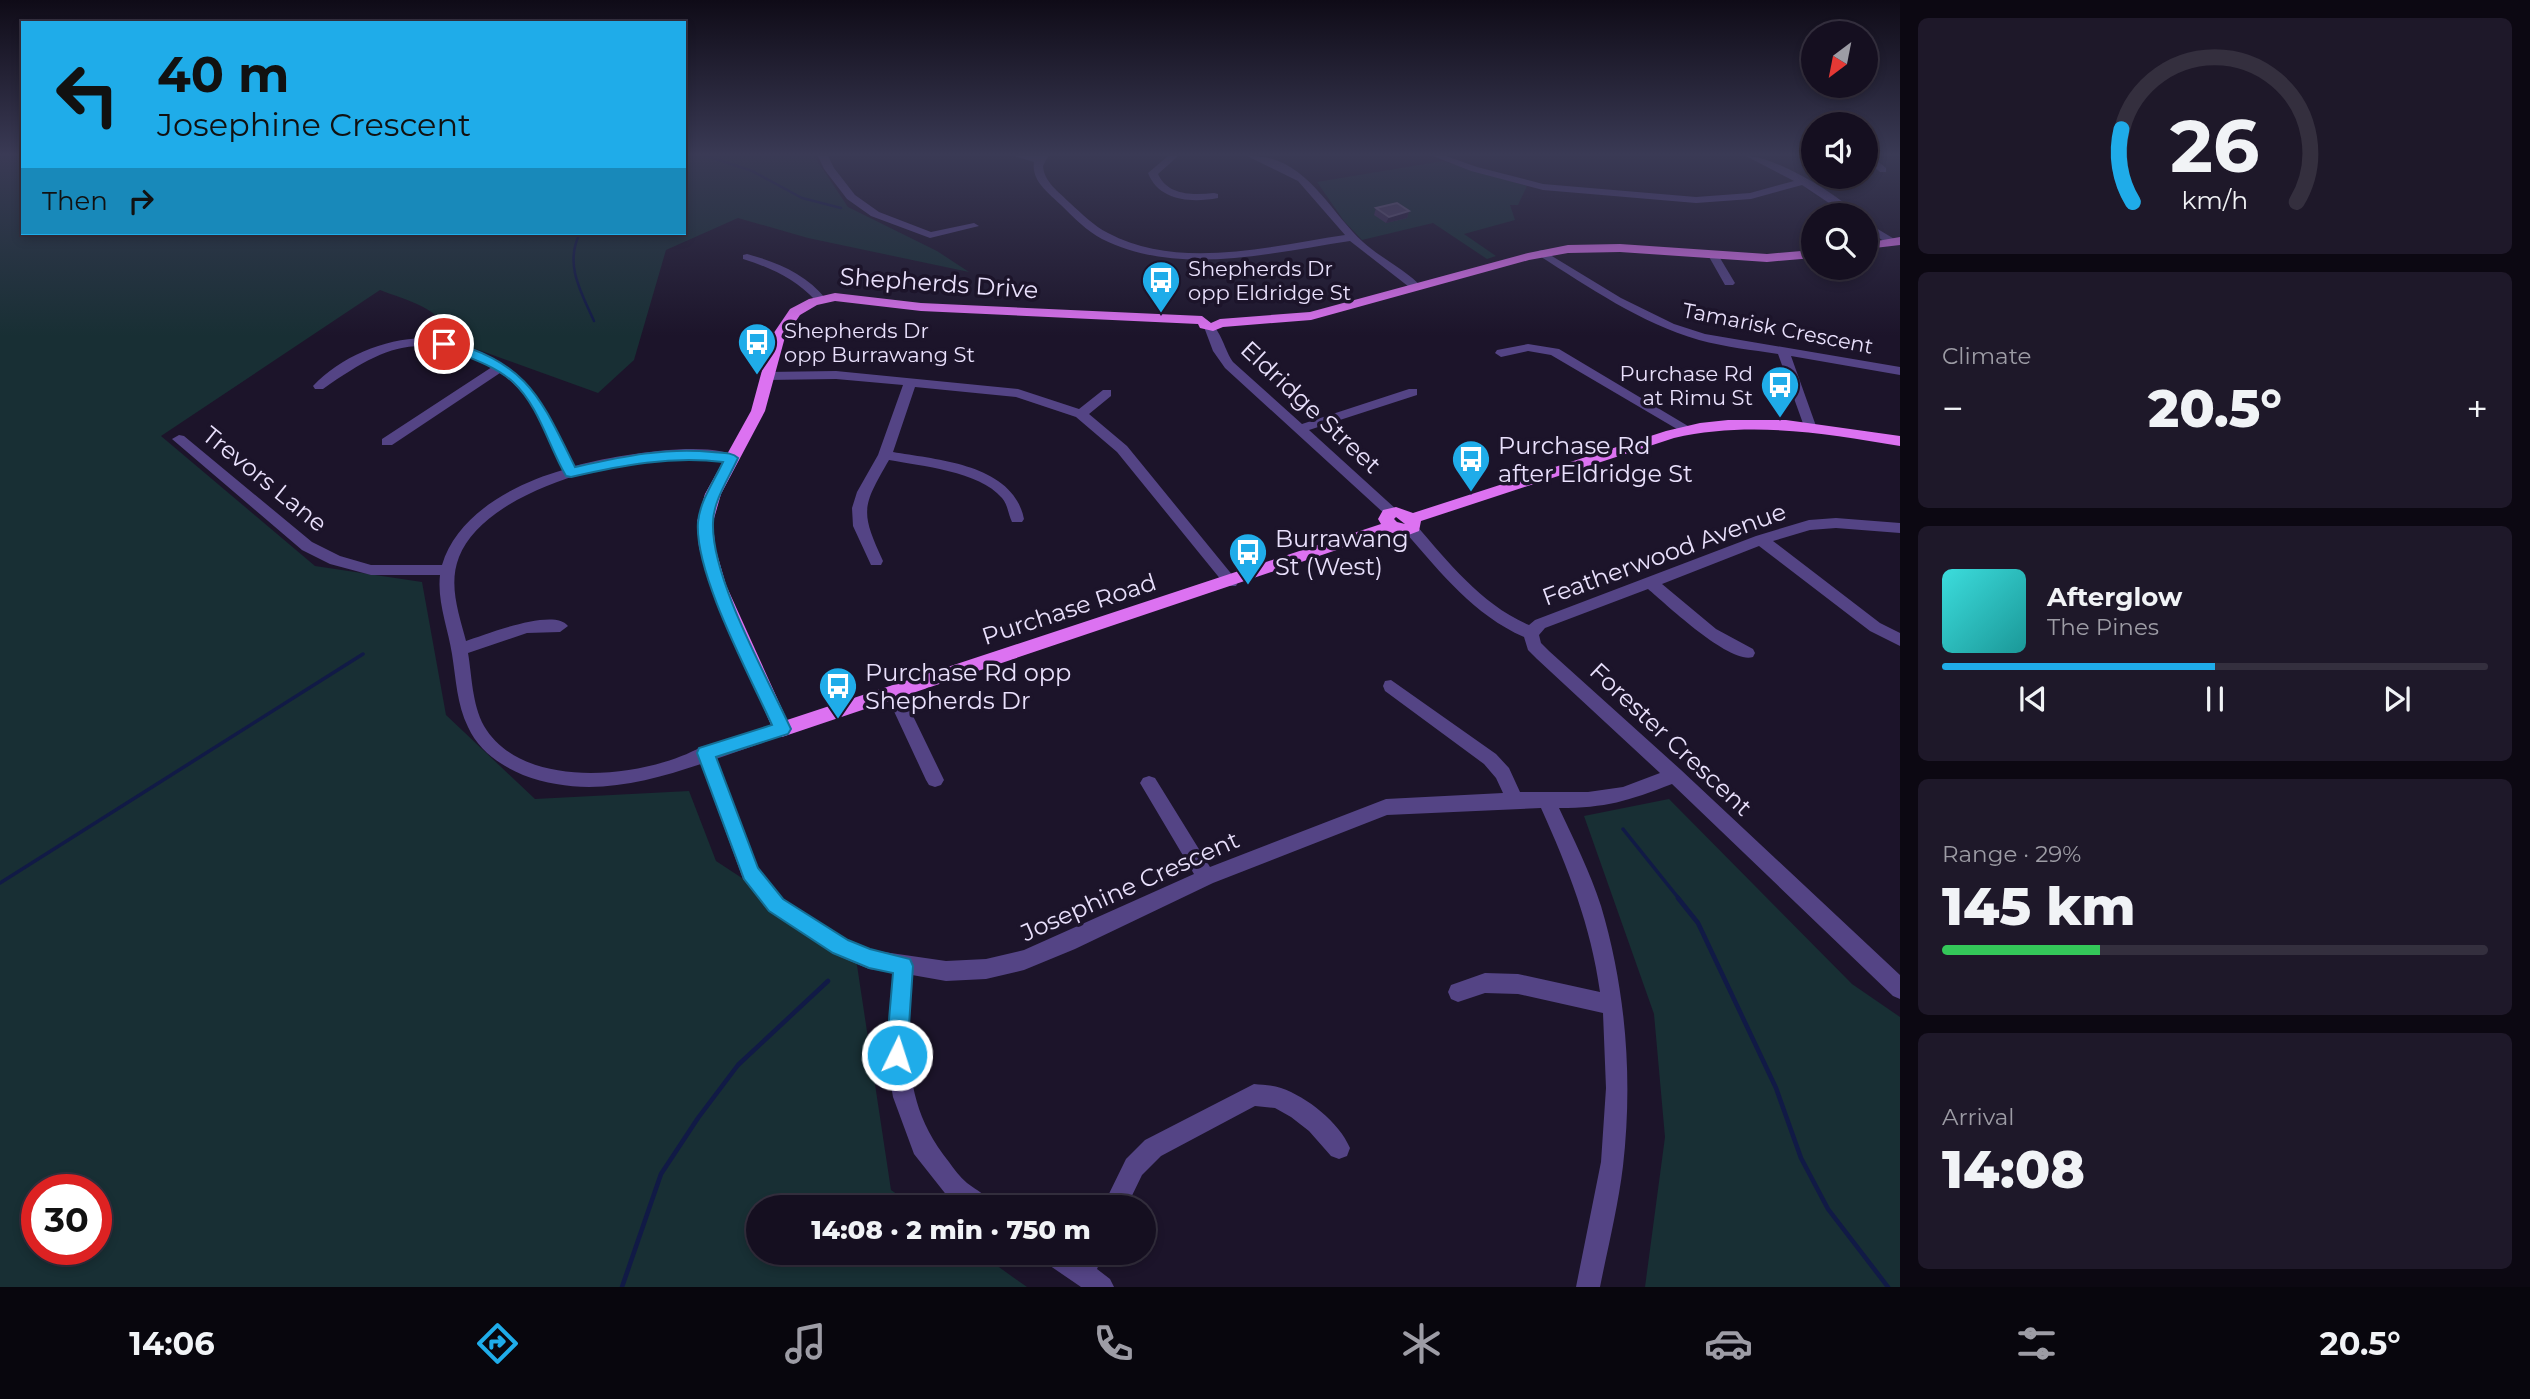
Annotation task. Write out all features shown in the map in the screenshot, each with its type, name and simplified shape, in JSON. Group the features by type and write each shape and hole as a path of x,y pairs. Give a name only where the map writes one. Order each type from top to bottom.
{"main road":[{"path":"1878,244 1896,241"},
{"name":"Shepherds Drive","path":"782,729 718,584 707,547 705,522 709,503 758,411 778,337 784,325 799,308 820,299 848,298 921,307 1210,323 1311,316 1542,253 1598,247 1768,258 1801,255"},
{"path":"1391,520 1403,531 1411,524 1687,429 1746,423 1810,426 1900,441"},
{"name":"Purchase Road","path":"782,729 1231,582 1391,520"}],"street":[{"path":"881,216 930,235 974,226"},
{"path":"1080,216 1094,229 1124,244 1168,254 1220,254 1353,237"},
{"path":"1336,216 1353,237 1417,288"},
{"path":"1878,231 1896,241"},
{"name":"Tamarisk Crescent","path":"1542,253 1617,300 1670,326 1703,337 1900,371"},
{"path":"1713,255 1729,283"},
{"path":"747,257 797,276 820,299"},
{"name":"Eldridge Street","path":"1210,323 1219,351 1229,365 1299,429 1391,520"},
{"path":"319,386 365,354 403,342 444,344 486,359 517,379 537,403 571,472"},
{"path":"1501,353 1528,346 1555,352 1687,429"},
{"path":"1783,351 1810,426"},
{"path":"387,442 499,368"},
{"path":"767,376 836,375 1018,393 1081,414 1122,449 1231,582"},
{"path":"876,561 860,526 859,508 864,492 885,455 910,382"},
{"path":"1299,429 1413,392"},
{"path":"1081,414 1108,393"},
{"name":"Trevors Lane","path":"179,439 307,546 335,560 371,570 446,570"},
{"path":"446,570 456,547 485,515 541,483 571,472 641,457 688,454 732,458"},
{"path":"885,455 949,467 976,476 1000,488 1013,501 1017,519"},
{"name":"Forester Crescent","path":"1411,524 1480,602 1505,622 1531,633 1534,646 1675,775 1900,989"},
{"name":"Featherwood Avenue","path":"1531,633 1540,624 1761,540 1809,525 1861,524 1900,528"},
{"path":"1761,540 1875,627 1900,640"},
{"name":"Purchase Road","path":"446,570 445,584 460,649 467,703 476,728 496,751 517,764 542,774 582,781 618,779 649,772 782,729"},
{"path":"1650,582 1710,633 1747,653"},
{"path":"460,649 527,627 560,626"},
{"path":"1391,686 1490,759 1503,773 1515,800"},
{"path":"893,692 935,780"},
{"name":"Josephine Crescent","path":"705,753 750,873 776,905 841,947 869,959 946,971 986,969 1024,960 1206,877 1385,807 1624,796 1675,775"},
{"path":"1149,783 1206,877"},
{"path":"1547,801 1578,870 1604,952 1617,1050 1616,1112 1611,1165 1588,1287"},
{"path":"903,966 897,1055 904,1097 922,1146 956,1189 965,1195"},
{"path":"1458,992 1485,983 1518,984 1611,1005"},
{"path":"1119,1195 1134,1167 1153,1148 1254,1095 1278,1097 1300,1109 1317,1123 1339,1148"}],"green space":[{"path":"0,216 21,216 21,235 686,235 686,216 866,216 937,251 969,272 808,238 738,218 666,250 634,360 598,393 451,340 447,329 432,313 380,290 161,436 315,566 422,582 446,715 535,799 689,791 716,861 855,952 891,1190 898,1195 746,1195 746,1265 996,1265 1027,1287 0,1287"},
{"path":"1341,216 1514,216 1515,220 1464,234 1496,256 1487,259 1433,223 1362,240"},
{"path":"1669,799 1852,984 1900,1017 1900,1287 1645,1287 1665,1137 1654,1014 1584,816"}],"waterway":[{"path":"579,235 575,244 574,267 594,321"},
{"path":"0,883 363,654"},
{"path":"1623,829 1680,900"},
{"path":"1678,898 1698,923 1776,1088 1801,1158 1828,1209 1888,1287"},
{"path":"622,1287 661,1174 698,1118 738,1065 828,981"}],"place":[{"name":"Shepherds Dr opp Eldridge St","path":"1161,314"},
{"name":"Shepherds Dr opp Burrawang St","path":"757,376"},
{"name":"Purchase Rd at Rimu St","path":"1780,419"},
{"name":"Purchase Rd after Eldridge St","path":"1471,493"},
{"name":"Burrawang St (West)","path":"1248,586"},
{"name":"Purchase Rd opp Shepherds Dr","path":"838,720"}],"route":[{"path":"444,344 486,359 517,379 537,403 571,472 641,457 688,454 732,458 709,503 705,522 707,547 718,584 782,729 705,753 750,873 776,905 841,947 869,959 903,966 897,1055"}]}
